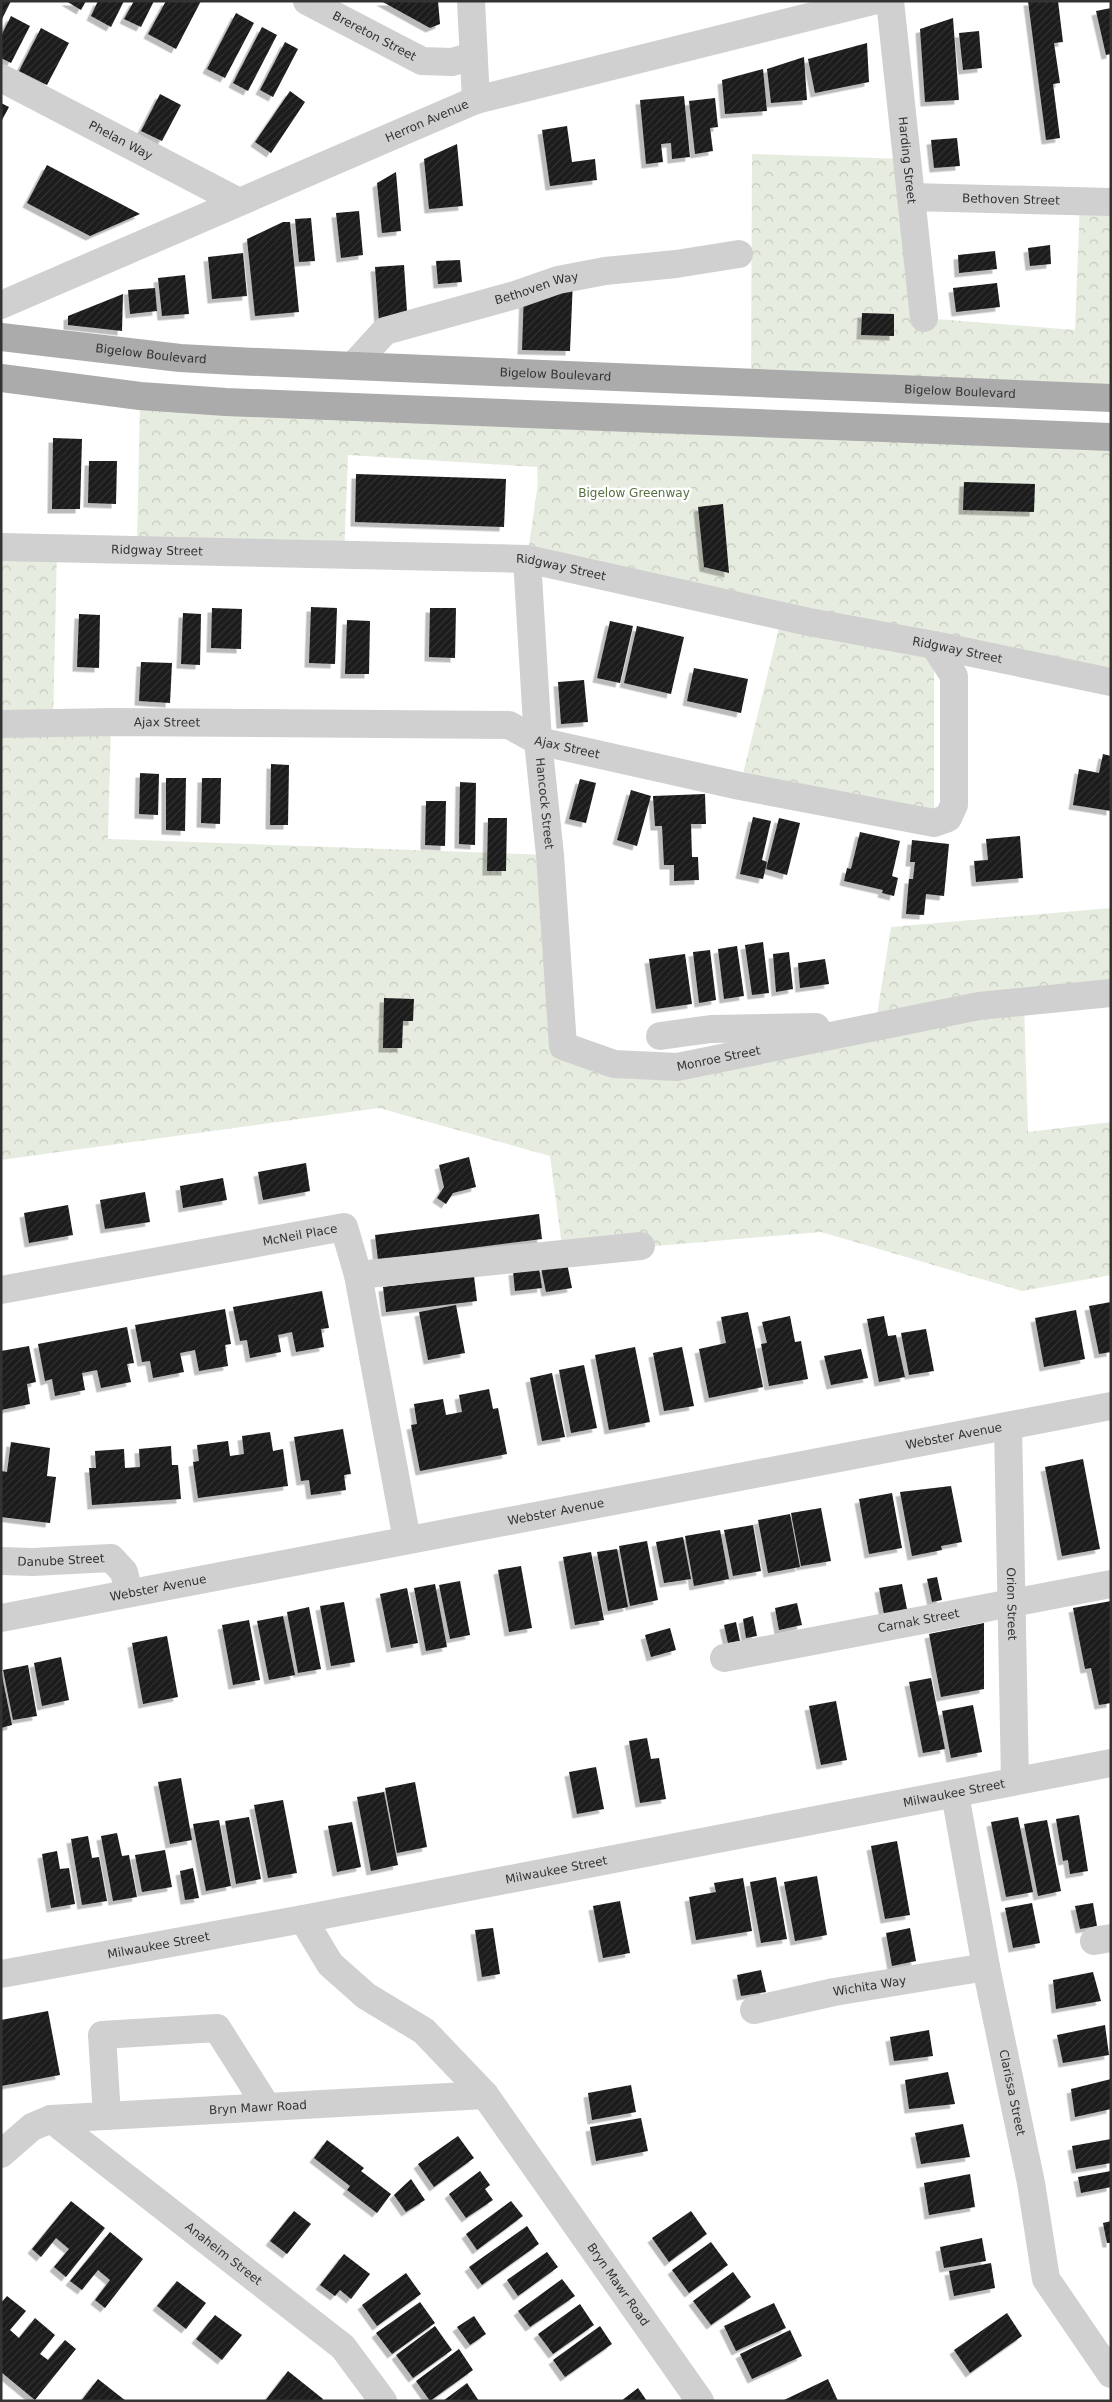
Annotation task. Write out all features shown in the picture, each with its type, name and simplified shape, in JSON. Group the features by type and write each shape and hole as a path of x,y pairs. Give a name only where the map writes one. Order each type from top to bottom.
{"main road":[{"name":"Bigelow Boulevard","path":"1,337 180,358 1111,398"},
{"path":"1,378 140,396 226,402 1111,437"}],"street":[{"name":"Brereton Street","path":"307,1 422,61 452,62 473,56"},
{"path":"471,1 476,100"},
{"name":"Herron Avenue","path":"1,304 476,100 873,1"},
{"name":"Harding Street","path":"890,1 924,318"},
{"name":"Phelan Way","path":"1,78 240,202"},
{"name":"Bethoven Street","path":"911,197 1111,202"},
{"name":"Bethoven Way","path":"353,366 385,331 515,295 558,280 605,271 676,264 739,254"},
{"name":"Ridgway Street","path":"1,547 527,559 809,622 934,645 1111,682"},
{"name":"Hancock Street","path":"527,559 538,741 550,854 563,1046"},
{"name":"Ajax Street","path":"1,724 121,722 509,725 538,741 740,786 934,823 948,818 954,805 954,676 934,645"},
{"name":"Monroe Street","path":"563,1046 614,1064 677,1067 978,1006 1111,992"},
{"name":"Monroe Street","path":"660,1036 711,1029 875,1027"},
{"name":"McNeil Place","path":"1,1290 344,1227 358,1274 407,1540"},
{"path":"358,1274 641,1246"},
{"name":"Webster Avenue","path":"1,1618 1111,1406"},
{"name":"Orion Street","path":"1008,1426 1015,1780"},
{"name":"Danube Street","path":"1,1561 33,1562 111,1558 124,1572 129,1593"},
{"name":"Carnak Street","path":"724,1658 1111,1584"},
{"name":"Milwaukee Street","path":"1,1974 303,1919 955,1794 1015,1780 1111,1763"},
{"name":"Clarissa Street","path":"955,1794 986,1967 1031,2183 1046,2279 1111,2374"},
{"name":"Bryn Mawr Road","path":"303,1919 330,1964 366,1996 424,2031 484,2095 700,2401"},
{"name":"Wichita Way","path":"754,2010 834,1992 986,1967"},
{"path":"107,2116 102,2035 217,2028 267,2107"},
{"name":"Bryn Mawr Road","path":"41,2123 107,2116 484,2095"},
{"path":"1,2154 41,2123"},
{"name":"Anaheim Street","path":"41,2123 343,2348 384,2401"}],"green space":[{"path":"752,154 907,159 924,318 1075,330 1080,201 1111,202 1111,398 751,383"},
{"name":"Bigelow Greenway","path":"140,396 1111,437 1111,682 934,645 934,823 740,786 782,616 527,559 538,483 537,467 348,455 344,556 137,551"},
{"path":"1,547 57,549 53,723 111,722 108,839 550,855 563,1046 614,1064 875,1027 891,927 1111,908 1111,994 1024,1003 1028,1132 1111,1122 1111,1275 1022,1291 821,1232 563,1254 550,1156 379,1108 1,1160"}],"building":[{"path":"1,1 11,1 1,21"},
{"path":"66,1 86,1 81,10"},
{"path":"98,1 124,1 111,27 91,16"},
{"path":"134,1 154,1 141,27 124,19"},
{"path":"166,1 201,1 176,49 148,34"},
{"path":"381,1 438,1 440,24 430,28"},
{"path":"1028,1 1058,1 1063,42 1054,43 1060,83 1053,84 1060,138 1046,140"},
{"path":"1111,8 1111,54 1106,55 1096,11"},
{"path":"236,13 254,23 225,78 207,69"},
{"path":"11,16 30,26 11,63 1,58 1,36"},
{"path":"953,18 959,100 925,102 920,29"},
{"path":"262,27 277,35 248,91 233,83"},
{"path":"41,28 69,43 47,85 19,71"},
{"path":"979,31 982,68 963,70 959,33"},
{"path":"285,42 298,49 273,97 260,90"},
{"path":"867,43 869,82 815,93 808,59"},
{"path":"804,57 807,100 771,103 767,69"},
{"path":"763,69 767,111 725,114 722,80"},
{"path":"290,91 305,102 271,153 255,142"},
{"path":"160,94 181,105 162,141 141,131"},
{"path":"684,96 690,157 672,159 671,143 661,144 663,162 646,164 640,100"},
{"path":"715,98 718,127 710,128 713,151 695,154 689,101"},
{"path":"1,103 9,107 1,122"},
{"path":"567,126 572,162 595,159 597,180 550,186 542,130"},
{"path":"957,138 960,166 934,168 931,140"},
{"path":"457,144 463,206 429,209 424,159"},
{"path":"47,165 140,214 90,236 27,203"},
{"path":"396,172 401,231 382,233 377,183"},
{"path":"359,211 363,255 341,258 336,213"},
{"path":"311,218 315,261 299,262 295,219"},
{"path":"283,222 290,222 299,312 255,316 247,239"},
{"path":"1050,245 1051,264 1030,266 1028,248"},
{"path":"995,251 997,269 959,273 958,255"},
{"path":"243,253 247,296 212,299 208,257"},
{"path":"460,260 462,282 438,284 436,261"},
{"path":"404,265 407,311 379,321 375,267"},
{"path":"185,275 189,314 162,316 158,278"},
{"path":"573,279 570,351 522,350 524,291"},
{"path":"997,283 1000,307 956,312 953,288"},
{"path":"155,288 157,311 130,314 128,290"},
{"path":"123,294 122,331 68,325 68,316"},
{"path":"862,313 894,314 894,336 861,335"},
{"path":"53,438 82,439 80,509 52,509"},
{"path":"89,461 117,461 116,504 88,503"},
{"path":"356,474 506,479 504,527 355,522"},
{"path":"964,482 1035,484 1034,512 963,510"},
{"path":"723,504 729,573 704,567 698,507"},
{"path":"311,607 337,608 335,664 309,663"},
{"path":"212,608 242,609 241,649 211,648"},
{"path":"430,608 456,608 455,658 429,657"},
{"path":"183,613 201,614 200,665 181,664"},
{"path":"79,614 100,615 99,668 77,667"},
{"path":"347,620 370,621 369,674 345,674"},
{"path":"610,621 633,626 620,683 597,678"},
{"path":"637,626 684,637 671,694 624,683"},
{"path":"141,662 172,663 170,703 139,701"},
{"path":"694,668 748,679 741,713 687,701"},
{"path":"584,680 588,722 561,724 558,682"},
{"path":"1103,754 1111,756 1111,811 1073,805 1079,769 1099,773"},
{"path":"271,764 289,765 288,825 270,825"},
{"path":"140,773 159,774 158,815 139,814"},
{"path":"166,778 186,778 185,831 166,830"},
{"path":"202,778 221,778 220,824 201,823"},
{"path":"580,779 596,783 586,823 569,819"},
{"path":"460,782 476,783 475,845 459,844"},
{"path":"631,790 651,796 637,846 617,840"},
{"path":"705,794 706,824 691,824 692,857 698,857 699,880 674,881 674,865 664,865 662,826 655,826 653,796"},
{"path":"426,801 446,801 445,846 425,845"},
{"path":"753,817 771,821 762,860 767,862 763,879 740,874"},
{"path":"488,818 507,818 506,871 487,871"},
{"path":"779,818 800,823 787,875 766,869"},
{"path":"860,832 900,841 892,876 898,878 894,896 882,893 883,890 844,881 847,868 851,869"},
{"path":"1020,836 1023,878 976,882 974,861 988,860 986,839"},
{"path":"912,840 949,844 944,896 926,894 924,915 906,914 909,879 913,879 915,862 910,862"},
{"path":"763,942 769,993 752,995 745,945"},
{"path":"737,946 744,996 724,999 718,949"},
{"path":"710,950 716,1000 699,1003 693,952"},
{"path":"789,952 793,989 776,992 773,954"},
{"path":"685,954 692,1004 656,1009 649,959"},
{"path":"825,959 829,984 800,988 798,963"},
{"path":"384,998 414,999 413,1021 403,1021 402,1048 383,1048"},
{"path":"469,1157 476,1187 453,1193 446,1204 437,1198 444,1187 439,1165"},
{"path":"306,1163 310,1191 263,1200 258,1172"},
{"path":"223,1178 227,1200 183,1208 180,1186"},
{"path":"145,1192 150,1222 105,1229 100,1200"},
{"path":"68,1205 73,1235 29,1243 24,1213"},
{"path":"539,1214 542,1239 378,1260 375,1235"},
{"path":"567,1263 572,1288 546,1292 541,1268"},
{"path":"539,1268 542,1288 515,1291 513,1271"},
{"path":"474,1276 477,1301 386,1312 383,1287"},
{"path":"322,1291 329,1328 321,1329 324,1347 296,1352 292,1332 278,1335 281,1352 250,1358 247,1340 240,1341 233,1307"},
{"path":"1111,1302 1111,1352 1099,1354 1089,1306"},
{"path":"456,1305 465,1353 428,1360 419,1312"},
{"path":"225,1309 231,1344 225,1345 228,1366 199,1371 195,1350 180,1353 184,1372 153,1378 150,1361 142,1362 135,1325"},
{"path":"1076,1310 1085,1359 1044,1367 1035,1318"},
{"path":"748,1312 763,1387 709,1398 699,1349 726,1343 721,1317"},
{"path":"790,1316 795,1342 801,1341 808,1379 769,1386 761,1344 767,1343 762,1322"},
{"path":"884,1316 888,1336 896,1335 905,1377 879,1382 867,1319"},
{"path":"127,1327 134,1363 127,1364 131,1382 101,1388 97,1370 82,1373 85,1390 55,1396 52,1379 45,1381 38,1344"},
{"path":"926,1329 934,1371 909,1375 901,1333"},
{"path":"29,1346 36,1382 27,1384 30,1404 1,1410 1,1351"},
{"path":"635,1347 650,1422 609,1430 595,1355"},
{"path":"682,1347 694,1406 664,1411 653,1353"},
{"path":"861,1349 868,1378 831,1385 824,1356"},
{"path":"584,1365 597,1428 571,1433 559,1370"},
{"path":"552,1373 565,1437 542,1441 530,1378"},
{"path":"489,1389 493,1409 498,1408 507,1454 420,1471 411,1425 417,1424 414,1404 443,1399 446,1415 462,1412 459,1395"},
{"path":"343,1429 351,1474 344,1475 346,1490 311,1495 309,1480 301,1481 294,1437"},
{"path":"270,1432 273,1451 283,1449 288,1486 198,1498 193,1462 199,1461 197,1445 228,1441 230,1456 244,1454 242,1436"},
{"path":"11,1442 50,1448 47,1476 56,1477 50,1523 1,1517 1,1471 7,1472"},
{"path":"171,1446 172,1465 178,1465 181,1499 92,1505 89,1468 96,1468 95,1451 124,1449 125,1468 140,1467 139,1449"},
{"path":"1083,1459 1100,1549 1062,1556 1045,1467"},
{"path":"951,1486 962,1542 941,1546 942,1550 912,1556 900,1492"},
{"path":"892,1493 902,1548 869,1554 859,1499"},
{"path":"821,1508 831,1561 801,1566 791,1513"},
{"path":"790,1514 800,1567 768,1573 758,1520"},
{"path":"753,1525 761,1571 733,1576 724,1530"},
{"path":"720,1530 729,1579 694,1586 685,1536"},
{"path":"683,1537 691,1579 664,1583 656,1542"},
{"path":"647,1541 658,1600 630,1606 619,1546"},
{"path":"617,1549 628,1607 608,1611 597,1552"},
{"path":"591,1552 604,1620 575,1625 563,1557"},
{"path":"521,1566 532,1628 509,1632 498,1570"},
{"path":"937,1577 942,1600 932,1602 927,1579"},
{"path":"460,1581 470,1635 450,1639 439,1585"},
{"path":"435,1584 447,1647 426,1651 414,1588"},
{"path":"902,1584 907,1609 884,1614 879,1588"},
{"path":"407,1588 418,1643 391,1648 380,1594"},
{"path":"1111,1601 1111,1703 1099,1705 1091,1668 1085,1669 1073,1608"},
{"path":"344,1602 355,1662 331,1666 320,1606"},
{"path":"797,1603 802,1625 779,1630 775,1608"},
{"path":"309,1607 321,1669 298,1673 287,1612"},
{"path":"283,1616 295,1675 269,1680 257,1621"},
{"path":"753,1616 757,1636 746,1638 743,1619"},
{"path":"249,1620 260,1680 233,1685 222,1625"},
{"path":"736,1622 740,1641 728,1643 724,1625"},
{"path":"984,1623 984,1689 941,1697 929,1634"},
{"path":"670,1628 676,1650 651,1657 645,1635"},
{"path":"167,1636 178,1697 143,1704 132,1643"},
{"path":"61,1657 69,1700 42,1706 34,1663"},
{"path":"28,1665 37,1716 13,1720 3,1670"},
{"path":"1,1671 12,1725 1,1728"},
{"path":"931,1678 945,1749 923,1753 909,1682"},
{"path":"836,1701 847,1760 821,1765 809,1706"},
{"path":"973,1705 982,1752 951,1758 942,1711"},
{"path":"647,1738 651,1759 659,1758 666,1799 640,1803 629,1741"},
{"path":"596,1767 604,1809 577,1814 569,1772"},
{"path":"181,1778 192,1840 170,1844 158,1782"},
{"path":"415,1782 427,1847 397,1853 385,1788"},
{"path":"384,1792 398,1865 371,1871 357,1797"},
{"path":"283,1800 297,1873 268,1878 254,1805"},
{"path":"1079,1815 1088,1871 1070,1874 1068,1860 1063,1861 1056,1819"},
{"path":"249,1817 261,1879 236,1884 225,1821"},
{"path":"1018,1817 1033,1892 1006,1897 991,1822"},
{"path":"219,1820 231,1886 206,1891 193,1824"},
{"path":"1047,1820 1061,1891 1038,1896 1024,1824"},
{"path":"352,1822 361,1867 337,1872 328,1826"},
{"path":"117,1833 122,1856 129,1855 137,1897 113,1901 101,1836"},
{"path":"88,1836 92,1858 99,1857 107,1901 82,1905 71,1839"},
{"path":"897,1841 910,1915 885,1919 871,1846"},
{"path":"165,1850 172,1887 142,1892 135,1855"},
{"path":"57,1851 60,1869 69,1868 75,1904 51,1908 42,1854"},
{"path":"193,1868 199,1898 185,1900 180,1871"},
{"path":"817,1876 827,1935 795,1941 784,1882"},
{"path":"776,1877 787,1939 761,1943 750,1882"},
{"path":"743,1878 752,1931 696,1940 689,1897 716,1892 714,1883"},
{"path":"620,1901 630,1953 603,1958 593,1906"},
{"path":"1032,1903 1040,1943 1013,1948 1005,1908"},
{"path":"1093,1903 1097,1926 1080,1929 1075,1906"},
{"path":"493,1928 500,1974 482,1977 475,1930"},
{"path":"910,1928 916,1961 892,1966 886,1933"},
{"path":"761,1970 766,1992 741,1996 737,1975"},
{"path":"1093,1972 1101,2001 1056,2009 1053,1980"},
{"path":"48,2011 60,2075 1,2086 1,2020"},
{"path":"1105,2025 1109,2055 1063,2063 1057,2035"},
{"path":"929,2030 933,2056 894,2061 890,2037"},
{"path":"948,2072 955,2104 909,2109 905,2080"},
{"path":"1111,2079 1111,2109 1075,2117 1071,2089"},
{"path":"631,2085 636,2112 592,2120 588,2093"},
{"path":"641,2118 648,2151 596,2161 590,2127"},
{"path":"963,2124 970,2157 921,2164 915,2133"},
{"path":"458,2136 474,2158 434,2187 418,2164"},
{"path":"1111,2139 1111,2163 1076,2169 1072,2146"},
{"path":"327,2140 364,2168 361,2171 391,2194 377,2213 347,2190 350,2186 314,2158"},
{"path":"480,2171 490,2185 485,2189 493,2200 466,2218 449,2194"},
{"path":"1111,2171 1111,2187 1081,2193 1078,2177"},
{"path":"970,2174 975,2207 929,2215 924,2183"},
{"path":"411,2179 425,2200 406,2212 394,2195"},
{"path":"71,2201 105,2228 66,2277 54,2267 69,2249 56,2238 41,2257 32,2249"},
{"path":"511,2201 523,2216 477,2250 466,2234"},
{"path":"294,2211 311,2224 287,2254 270,2241"},
{"path":"691,2211 707,2234 669,2262 652,2238"},
{"path":"1111,2221 1111,2243 1107,2243 1103,2223"},
{"path":"527,2226 539,2244 482,2285 469,2267"},
{"path":"110,2232 143,2259 105,2308 95,2300 110,2280 98,2270 82,2290 70,2281"},
{"path":"982,2238 986,2261 944,2268 940,2247"},
{"path":"711,2242 728,2265 689,2293 672,2270"},
{"path":"547,2252 558,2267 518,2296 507,2280"},
{"path":"344,2254 370,2274 351,2299 340,2290 335,2296 320,2285"},
{"path":"991,2263 995,2288 954,2296 949,2271"},
{"path":"733,2272 751,2297 711,2325 693,2301"},
{"path":"406,2273 421,2294 377,2326 362,2305"},
{"path":"562,2279 575,2296 530,2327 518,2311"},
{"path":"177,2281 206,2303 186,2329 157,2306"},
{"path":"7,2296 26,2311 10,2330 19,2338 35,2318 55,2335 40,2354 48,2360 65,2340 76,2349 35,2400 1,2372 1,2303"},
{"path":"420,2302 435,2323 392,2354 376,2333"},
{"path":"774,2303 786,2328 736,2351 724,2326"},
{"path":"580,2304 594,2325 553,2354 538,2334"},
{"path":"1007,2313 1022,2336 970,2373 954,2350"},
{"path":"215,2315 242,2335 222,2360 196,2339"},
{"path":"474,2316 486,2334 470,2345 457,2327"},
{"path":"435,2326 452,2350 413,2378 396,2355"},
{"path":"600,2326 612,2344 565,2377 553,2360"},
{"path":"790,2330 802,2356 752,2379 740,2354"},
{"path":"459,2349 473,2370 430,2401 416,2381"},
{"path":"288,2371 323,2399 322,2401 265,2401"},
{"path":"98,2379 126,2401 81,2401"},
{"path":"828,2379 838,2401 782,2401"},
{"path":"467,2383 479,2401 443,2401"},
{"path":"638,2388 647,2401 621,2401"}]}
